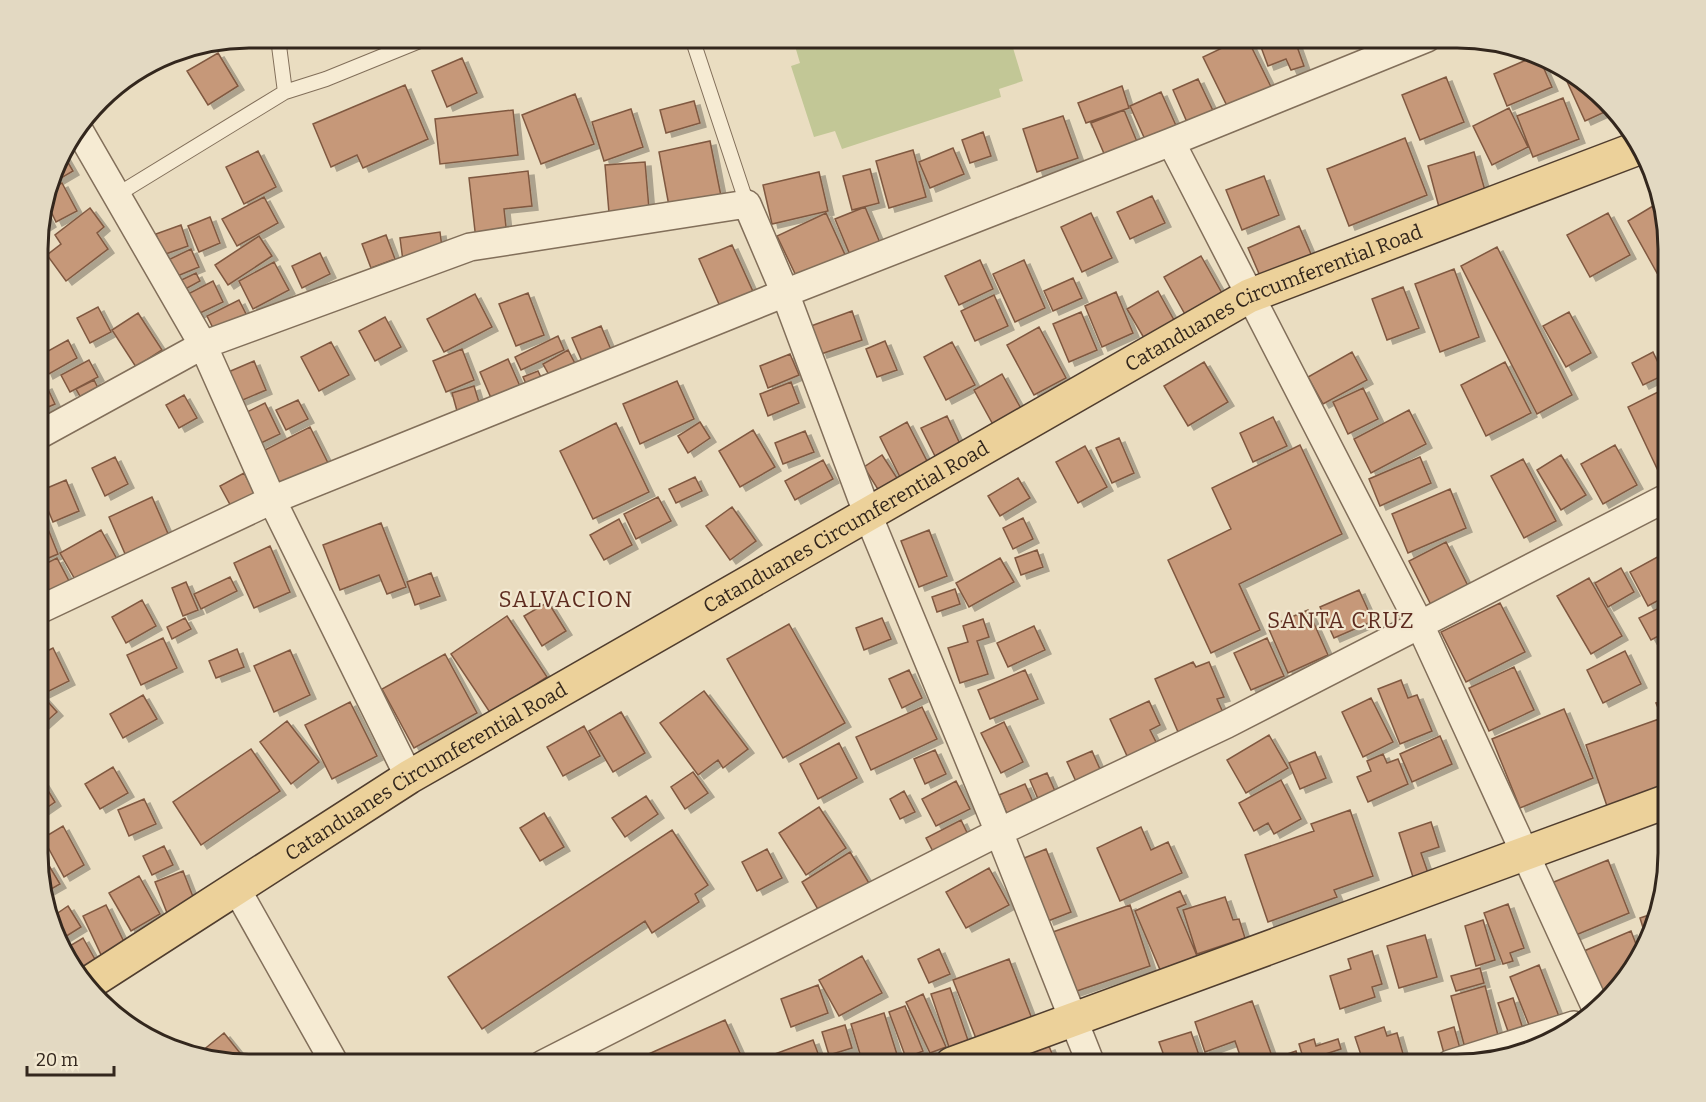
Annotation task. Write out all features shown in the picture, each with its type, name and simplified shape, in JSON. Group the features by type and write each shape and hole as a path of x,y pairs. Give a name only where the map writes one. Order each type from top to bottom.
{"main road":[{"name":"Catanduanes Circumferential Road","path":"94,980 409,777 1249,296 1632,150"},
{"path":"978,1054 1658,805"}],"street":[{"path":"48,606 272,500 1402,48"},
{"path":"83,137 203,345 272,500 409,777"},
{"path":"1171,142 1420,625 1593,1001"},
{"path":"48,430 203,345 470,247 747,204 785,293 868,515 999,832 1087,1054"},
{"path":"563,1054 999,832 1227,724 1658,501"},
{"path":"236,888 329,1054"},
{"path":"1496,1049 1541,1035"}],"lane":[{"path":"280,48 285,92"},
{"path":"115,196 285,92 327,79 403,48"},
{"path":"695,48 747,204"}],"green space":[{"path":"796,48 1013,48 1023,81 999,89 1001,97 842,149 835,131 814,137 791,66 800,63"}],"building":[{"path":"1222,48 1252,48 1275,95 1232,116 1203,57"},
{"path":"1261,48 1298,48 1304,66 1291,70 1286,59 1268,66"},
{"path":"218,53 238,86 208,105 187,71"},
{"path":"462,58 477,93 447,107 432,71"},
{"path":"1525,61 1544,68 1552,87 1507,106 1494,74"},
{"path":"1446,77 1464,122 1420,140 1402,95"},
{"path":"1198,79 1216,117 1190,129 1173,90"},
{"path":"1567,81 1604,113 1585,121"},
{"path":"405,85 428,139 363,168 357,155 331,167 313,124"},
{"path":"1122,86 1129,108 1086,123 1078,103"},
{"path":"1161,92 1178,130 1147,144 1130,106"},
{"path":"575,94 594,144 541,164 522,115"},
{"path":"1563,98 1579,139 1533,157 1517,116"},
{"path":"694,101 700,123 666,133 660,110"},
{"path":"1509,108 1528,147 1492,165 1473,126"},
{"path":"631,109 643,147 604,161 592,122"},
{"path":"513,110 518,155 440,164 435,119"},
{"path":"1124,110 1140,149 1108,163 1091,123"},
{"path":"1063,116 1078,158 1037,172 1023,129"},
{"path":"983,132 991,156 970,163 962,140"},
{"path":"1405,138 1427,195 1349,226 1327,169"},
{"path":"710,141 721,196 669,206 659,152"},
{"path":"953,148 964,174 930,188 919,162"},
{"path":"913,150 926,197 889,208 876,161"},
{"path":"258,151 276,187 244,204 226,167"},
{"path":"1474,152 1486,194 1439,207 1428,166"},
{"path":"68,162 73,171 61,178"},
{"path":"645,162 649,209 609,213 605,165"},
{"path":"870,169 879,203 852,210 843,176"},
{"path":"528,171 532,206 504,209 507,236 476,240 469,178"},
{"path":"819,172 828,211 772,224 763,185"},
{"path":"1264,176 1279,215 1242,230 1226,190"},
{"path":"62,183 77,211 56,222 52,213 59,184"},
{"path":"1152,196 1165,223 1130,239 1117,212"},
{"path":"264,197 278,223 237,246 222,219"},
{"path":"1653,206 1658,236 1658,272 1657,273 1628,221"},
{"path":"865,207 883,250 853,262 835,219"},
{"path":"90,208 104,227 97,233 108,249 66,281 48,256 61,244 55,235"},
{"path":"826,213 847,259 799,282 777,236"},
{"path":"1091,213 1112,258 1082,272 1061,227"},
{"path":"1608,213 1630,255 1590,277 1567,235"},
{"path":"210,217 220,243 199,252 188,226"},
{"path":"181,225 188,246 163,255 156,234"},
{"path":"1299,226 1314,261 1263,283 1248,248"},
{"path":"440,232 443,255 403,261 400,238"},
{"path":"386,235 395,259 371,268 362,244"},
{"path":"259,236 272,256 228,285 215,265"},
{"path":"732,245 755,296 722,311 699,259"},
{"path":"1497,247 1572,395 1537,414 1461,266"},
{"path":"191,249 199,267 175,277 168,260"},
{"path":"320,253 330,274 302,288 292,266"},
{"path":"1201,256 1223,295 1186,316 1164,277"},
{"path":"980,260 993,289 959,305 945,276"},
{"path":"1024,260 1045,308 1015,322 993,274"},
{"path":"274,262 289,290 253,309 239,281"},
{"path":"1454,269 1479,337 1440,352 1415,284"},
{"path":"196,273 200,281 180,292 175,283"},
{"path":"1073,278 1082,298 1053,311 1044,291"},
{"path":"213,281 223,302 198,314 188,294"},
{"path":"1403,287 1419,328 1387,340 1372,299"},
{"path":"1158,291 1174,320 1144,338 1127,309"},
{"path":"1116,292 1133,333 1102,347 1085,306"},
{"path":"528,293 544,335 516,346 499,304"},
{"path":"475,294 492,327 444,352 427,319"},
{"path":"994,295 1008,326 975,341 961,311"},
{"path":"239,300 249,320 217,336 207,316"},
{"path":"98,307 111,332 90,343 77,318"},
{"path":"852,311 862,340 821,354 811,326"},
{"path":"1081,312 1097,350 1069,362 1053,324"},
{"path":"1569,312 1591,353 1566,367 1543,326"},
{"path":"138,313 162,350 136,367 112,330"},
{"path":"385,317 401,347 375,361 359,331"},
{"path":"601,326 614,357 585,368 572,338"},
{"path":"1039,327 1066,378 1034,395 1007,345"},
{"path":"558,336 564,350 521,370 515,357"},
{"path":"68,340 77,358 48,374 48,351"},
{"path":"885,341 897,370 877,377 866,349"},
{"path":"331,342 349,375 319,391 301,357"},
{"path":"952,342 975,385 946,400 924,357"},
{"path":"462,349 474,380 446,392 433,361"},
{"path":"568,350 579,371 554,384 543,364"},
{"path":"1352,352 1367,380 1323,404 1308,377"},
{"path":"1653,352 1658,362 1658,378 1643,385 1632,363"},
{"path":"790,354 799,375 768,388 760,366"},
{"path":"508,359 523,393 494,405 480,372"},
{"path":"89,360 98,377 70,392 61,375"},
{"path":"254,361 266,390 238,402 226,373"},
{"path":"1204,362 1228,402 1188,426 1164,386"},
{"path":"1505,362 1531,413 1486,436 1461,385"},
{"path":"538,371 546,388 531,395 523,377"},
{"path":"1002,374 1024,414 996,430 974,390"},
{"path":"94,380 103,398 86,407 76,389"},
{"path":"677,381 694,419 640,444 623,404"},
{"path":"791,382 799,403 768,416 760,394"},
{"path":"474,386 482,412 459,418 452,393"},
{"path":"1363,388 1378,419 1348,434 1333,402"},
{"path":"48,389 55,404 48,407"},
{"path":"1658,392 1658,471 1628,407"},
{"path":"184,395 197,418 179,428 166,405"},
{"path":"298,400 308,419 286,430 276,410"},
{"path":"265,403 280,434 259,444 245,413"},
{"path":"1409,410 1426,444 1371,473 1354,439"},
{"path":"947,416 960,444 935,456 921,428"},
{"path":"1273,417 1287,446 1253,462 1240,433"},
{"path":"700,422 710,438 688,453 678,436"},
{"path":"907,422 929,465 901,479 880,437"},
{"path":"616,423 649,492 593,519 560,451"},
{"path":"310,427 330,467 284,491 263,451"},
{"path":"753,430 775,467 740,487 719,451"},
{"path":"805,431 814,452 783,464 775,443"},
{"path":"1119,438 1134,473 1112,483 1096,448"},
{"path":"1300,445 1342,534 1239,584 1260,630 1211,653 1168,560 1231,529 1212,488"},
{"path":"1615,445 1637,485 1603,504 1581,464"},
{"path":"1085,446 1107,487 1078,503 1056,462"},
{"path":"882,455 897,478 879,491 864,467"},
{"path":"1561,455 1586,495 1561,510 1537,470"},
{"path":"115,457 128,484 105,496 92,468"},
{"path":"1420,457 1431,483 1380,506 1369,479"},
{"path":"1523,459 1556,521 1524,538 1491,476"},
{"path":"823,460 833,479 795,500 785,481"},
{"path":"244,473 257,497 233,510 220,486"},
{"path":"695,477 702,491 676,503 669,489"},
{"path":"1018,478 1030,498 1000,516 988,496"},
{"path":"66,480 79,511 53,522 48,510 48,488"},
{"path":"1450,489 1466,528 1408,553 1392,514"},
{"path":"152,497 169,536 126,556 109,517"},
{"path":"658,497 671,521 636,539 624,514"},
{"path":"732,507 756,541 730,560 706,526"},
{"path":"1023,518 1033,539 1013,549 1003,528"},
{"path":"619,519 632,545 604,560 590,535"},
{"path":"381,523 406,587 387,594 379,575 340,590 323,545"},
{"path":"48,529 58,554 48,558"},
{"path":"101,530 118,561 77,583 60,553"},
{"path":"929,530 947,576 919,587 901,541"},
{"path":"1446,542 1469,588 1432,607 1409,561"},
{"path":"270,546 290,592 254,608 234,563"},
{"path":"1037,550 1043,567 1021,575 1015,558"},
{"path":"1658,557 1658,600 1648,606 1630,572"},
{"path":"57,558 70,583 48,594 48,562"},
{"path":"1000,558 1014,582 969,607 956,583"},
{"path":"1621,568 1634,592 1608,607 1595,583"},
{"path":"431,573 440,596 415,605 407,582"},
{"path":"230,577 237,591 201,609 194,594"},
{"path":"1589,578 1622,636 1591,654 1557,596"},
{"path":"186,582 198,610 183,616 172,588"},
{"path":"955,589 960,604 937,612 932,597"},
{"path":"1359,590 1373,621 1334,638 1320,607"},
{"path":"142,600 156,626 126,643 112,617"},
{"path":"548,602 566,631 542,646 524,616"},
{"path":"1500,603 1525,652 1466,682 1441,632"},
{"path":"1658,608 1658,636 1651,640 1639,618"},
{"path":"1308,610 1328,655 1288,673 1268,627"},
{"path":"507,616 547,677 491,714 451,654"},
{"path":"185,618 191,629 172,639 167,627"},
{"path":"882,618 891,639 864,650 856,628"},
{"path":"983,619 989,637 977,641 988,674 960,683 948,648 968,642 963,626"},
{"path":"789,624 845,723 783,758 727,659"},
{"path":"1034,626 1045,650 1008,667 997,643"},
{"path":"163,638 177,668 141,685 127,655"},
{"path":"1267,638 1284,676 1251,690 1234,653"},
{"path":"53,648 69,681 48,692 48,650"},
{"path":"237,649 244,667 216,678 209,661"},
{"path":"290,650 310,695 274,712 254,666"},
{"path":"1625,651 1641,684 1603,703 1587,670"},
{"path":"445,654 477,713 414,748 382,689"},
{"path":"1193,662 1196,667 1209,662 1224,697 1217,699 1225,717 1198,729 1196,723 1178,732 1155,679"},
{"path":"1514,667 1534,710 1489,731 1469,688"},
{"path":"909,670 922,698 902,708 889,679"},
{"path":"1025,670 1038,699 990,719 978,690"},
{"path":"1401,680 1408,698 1417,695 1432,731 1400,744 1378,689"},
{"path":"704,691 748,749 723,768 718,760 698,775 660,723"},
{"path":"143,695 157,719 123,738 110,714"},
{"path":"1371,698 1393,742 1363,757 1342,712"},
{"path":"1149,701 1160,725 1150,730 1157,744 1128,758 1110,719"},
{"path":"48,702 57,712 48,720"},
{"path":"350,702 377,756 332,779 305,725"},
{"path":"922,707 937,739 871,770 856,737"},
{"path":"1564,709 1593,778 1520,808 1492,739"},
{"path":"621,712 645,753 613,772 589,731"},
{"path":"1658,719 1658,788 1607,806 1586,745"},
{"path":"287,721 319,762 291,784 260,742"},
{"path":"1004,722 1023,762 1001,773 981,733"},
{"path":"584,726 600,756 563,776 547,747"},
{"path":"1269,735 1288,768 1246,793 1227,760"},
{"path":"1440,736 1452,764 1412,782 1400,754"},
{"path":"839,743 857,778 818,799 800,764"},
{"path":"251,749 280,791 201,845 173,802"},
{"path":"935,750 946,774 925,784 914,759"},
{"path":"1092,751 1103,776 1079,788 1067,762"},
{"path":"1315,752 1326,778 1300,789 1289,763"},
{"path":"1383,754 1387,763 1398,759 1408,784 1368,802 1357,777 1371,771 1367,761"},
{"path":"113,767 128,793 100,809 85,784"},
{"path":"693,772 708,793 685,809 671,787"},
{"path":"1047,773 1058,798 1041,806 1030,780"},
{"path":"1281,780 1301,819 1274,834 1268,823 1254,831 1239,803"},
{"path":"956,781 970,809 936,826 922,799"},
{"path":"1025,784 1036,809 1010,821 999,795"},
{"path":"48,790 55,802 48,807"},
{"path":"904,791 915,812 900,819 890,799"},
{"path":"646,796 658,814 625,837 612,818"},
{"path":"144,799 156,824 129,836 118,810"},
{"path":"819,807 846,848 806,875 779,833"},
{"path":"1350,810 1373,876 1334,890 1337,897 1268,922 1245,855 1314,831 1311,824"},
{"path":"544,813 564,847 540,861 520,828"},
{"path":"961,820 972,843 938,861 926,838"},
{"path":"1431,822 1439,847 1421,853 1428,873 1413,877 1399,833"},
{"path":"63,826 84,865 64,877 48,847 48,835"},
{"path":"1141,827 1151,850 1168,842 1182,873 1120,901 1097,848"},
{"path":"672,830 708,885 695,894 699,902 652,933 645,921 482,1029 448,977"},
{"path":"164,846 173,865 152,875 143,856"},
{"path":"767,849 782,878 757,891 742,862"},
{"path":"1046,849 1071,912 1048,921 1022,859"},
{"path":"850,852 872,888 823,918 802,882"},
{"path":"1608,860 1629,913 1571,937 1549,884"},
{"path":"49,866 60,884 52,889"},
{"path":"989,868 1009,905 966,928 946,892"},
{"path":"183,871 197,907 169,918 155,882"},
{"path":"139,876 160,914 131,931 109,893"},
{"path":"1180,891 1186,904 1177,908 1197,956 1161,972 1135,911"},
{"path":"1225,897 1233,920 1239,919 1245,938 1197,954 1183,910"},
{"path":"1508,904 1524,948 1510,953 1513,961 1503,964 1484,913"},
{"path":"106,905 128,950 104,961 83,916"},
{"path":"1130,905 1150,966 1071,993 1050,933"},
{"path":"68,906 81,927 67,936 58,913"},
{"path":"1647,916 1643,927 1640,918"},
{"path":"1483,920 1495,960 1476,966 1465,926"},
{"path":"1631,931 1636,944 1624,965 1602,992 1584,951"},
{"path":"1425,935 1437,977 1399,988 1387,946"},
{"path":"83,938 101,970 91,976 71,945"},
{"path":"939,949 950,974 929,983 918,959"},
{"path":"1372,951 1382,984 1372,987 1375,997 1340,1009 1330,976 1351,969 1348,959"},
{"path":"862,956 882,993 839,1016 819,980"},
{"path":"1009,959 1034,1024 979,1046 953,980"},
{"path":"1539,965 1560,1019 1531,1030 1510,977"},
{"path":"1480,968 1484,983 1456,991 1451,976"},
{"path":"818,985 828,1013 791,1027 781,999"},
{"path":"1485,986 1499,1039 1465,1048 1451,996"},
{"path":"950,988 971,1049 951,1054 931,994"},
{"path":"923,994 946,1047 930,1053 906,1002"},
{"path":"1513,998 1523,1029 1509,1034 1498,1003"},
{"path":"1252,1001 1271,1054 1240,1054 1235,1041 1205,1052 1195,1022"},
{"path":"905,1006 923,1051 905,1054 889,1012"},
{"path":"884,1013 897,1054 860,1054 851,1024"},
{"path":"725,1020 740,1054 648,1054"},
{"path":"845,1025 852,1048 829,1054 822,1032"},
{"path":"1384,1027 1387,1036 1397,1033 1403,1054 1361,1054 1355,1037"},
{"path":"1454,1027 1461,1052 1444,1054 1438,1032"},
{"path":"1191,1032 1199,1054 1163,1054 1159,1042"},
{"path":"224,1033 240,1053 223,1052 205,1049"},
{"path":"1314,1039 1316,1046 1338,1039 1341,1049 1326,1054 1302,1054 1299,1044"},
{"path":"813,1040 818,1054 775,1054"},
{"path":"1049,1046 1052,1054 1029,1054"}],"district":[{"name":"SALVACION","path":"566,599"},
{"name":"SANTA CRUZ","path":"1341,620"}]}
